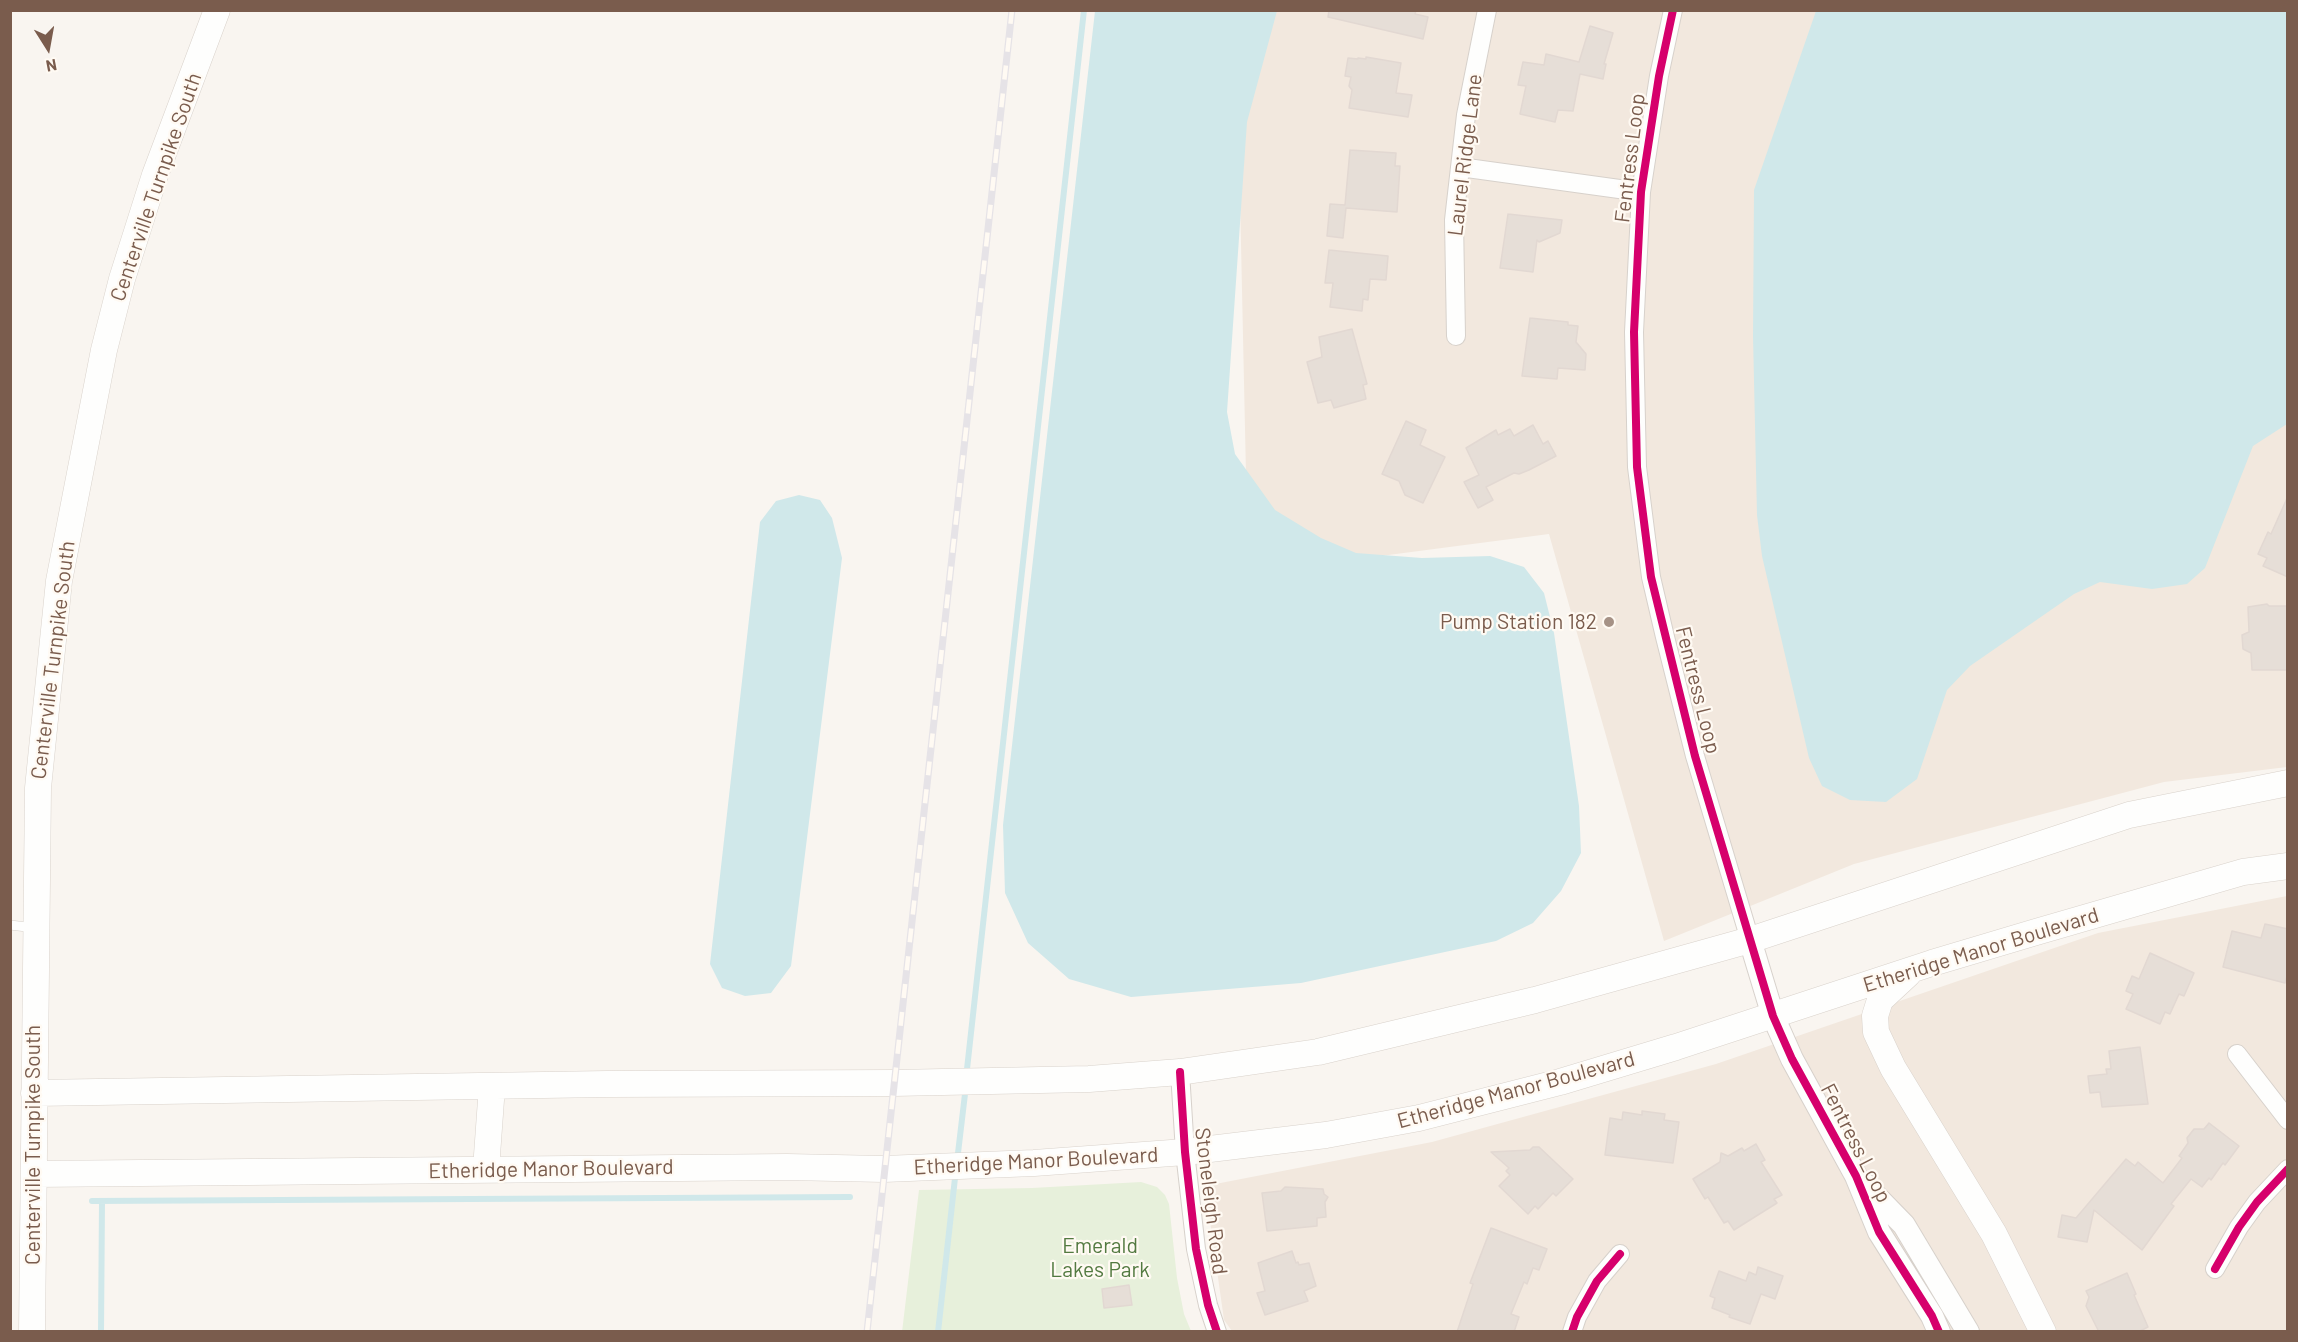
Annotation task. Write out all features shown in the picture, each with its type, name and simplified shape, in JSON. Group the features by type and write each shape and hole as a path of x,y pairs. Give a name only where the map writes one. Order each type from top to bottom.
{"main road":[{"name":"Centerville Turnpike South","path":"32,1332 34,1093 23,927 59,581 104,350 122,279 155,175 217,10"},
{"path":"34,1093 1078,1079 1180,1072 1318,1052 1535,1000 1750,940 2129,815 2288,783"},
{"name":"Etheridge Manor Boulevard","path":"34,1174 787,1167 884,1169 1034,1163 1185,1152 1326,1136 1419,1118 1560,1082 1773,1016 1914,969 2243,872 2288,866"},
{"path":"1914,969 1880,1000 1875,1016 1876,1032 1893,1068 1994,1234 2043,1332"},
{"path":"486,1169 492,1086"}],"street":[{"name":"Laurel Ridge Lane","path":"1456,336 1454,220 1466,114 1487,10"},
{"name":"Fentress Loop","path":"1673,10 1659,76 1641,192 1634,332 1637,455 1651,577 1695,756 1773,1016 1792,1059 1856,1176 1879,1232 1932,1316 1939,1332"},
{"path":"1460,167 1641,192"},
{"path":"2237,1054 2288,1120"},
{"name":"Stoneleigh Road","path":"1180,1072 1185,1152 1196,1249 1208,1305 1217,1332"},
{"path":"2215,1269 2238,1227 2257,1202 2288,1169"},
{"name":"Fentress Loop","path":"1856,1176 1904,1226 1968,1332"},
{"path":"1572,1332 1577,1317 1597,1281 1620,1254"}],"shaded area":[{"path":"1266,11 2287,11 2287,767 2164,782 1854,864 1664,941 1549,534 1350,560 1247,521 1238,105"},
{"path":"2287,896 2287,1331 1232,1331 1224,1320 1205,1186 1432,1142 1716,1064 2098,933"}],"green space":[{"name":"Emerald Lakes Park","path":"1141,1182 1157,1187 1165,1195 1169,1204 1177,1278 1184,1314 1191,1331 902,1332 919,1190 1032,1188"}],"water":[{"path":"1095,11 1277,11 1247,122 1227,412 1235,454 1275,510 1321,538 1356,553 1422,558 1490,556 1524,567 1544,593 1554,633 1579,806 1581,853 1561,891 1533,923 1496,941 1301,983 1131,997 1069,979 1028,943 1005,893 1003,825"},
{"path":"1816,11 2287,11 2287,424 2253,446 2205,568 2187,584 2152,589 2100,582 2074,594 1970,666 1947,690 1917,779 1886,802 1850,800 1822,786 1809,758 1762,556 1757,515 1753,336 1754,190"},
{"path":"799,495 820,500 832,518 842,558 791,966 771,993 745,996 722,988 710,964 760,522 776,501"}],"building":[{"path":"1329,10 1416,10 1415,14 1428,17 1423,39 1328,17"},
{"path":"1590,26 1613,33 1604,64 1606,64 1603,79 1580,74 1573,111 1558,110 1555,122 1520,114 1526,86 1518,85 1523,62 1544,65 1546,54 1579,62"},
{"path":"1366,57 1401,63 1396,93 1412,95 1408,117 1349,108 1352,90 1349,86 1351,77 1345,76 1348,58 1366,59"},
{"path":"1350,150 1396,153 1395,166 1400,166 1397,212 1346,208 1343,238 1327,236 1330,204 1345,205"},
{"path":"1508,214 1562,220 1560,233 1539,242 1537,240 1533,272 1500,268"},
{"path":"1329,250 1388,256 1386,280 1370,279 1368,300 1363,299 1362,311 1330,307 1333,283 1325,283"},
{"path":"1530,318 1568,322 1568,325 1578,326 1576,342 1586,354 1585,370 1558,368 1557,379 1522,376"},
{"path":"1352,329 1367,384 1363,385 1366,399 1334,408 1331,400 1318,403 1307,362 1322,357 1319,337"},
{"path":"1406,421 1426,430 1420,445 1445,457 1423,503 1405,495 1399,481 1382,474"},
{"path":"1533,425 1543,444 1548,441 1556,456 1529,470 1519,474 1514,473 1486,487 1493,500 1478,508 1464,482 1479,475 1466,448 1496,430 1498,435 1510,429 1514,436"},
{"path":"2288,496 2288,577 2263,566 2267,558 2258,554 2268,532 2271,534"},
{"path":"2267,604 2269,606 2288,606 2288,670 2252,670 2251,653 2243,649 2242,635 2249,632 2248,607"},
{"path":"2265,924 2288,929 2288,973 2285,983 2223,967 2232,931 2261,938"},
{"path":"2150,953 2194,973 2184,996 2179,994 2170,1014 2165,1012 2160,1024 2126,1009 2133,994 2126,991 2132,976 2139,979"},
{"path":"2140,1047 2148,1104 2102,1107 2100,1092 2090,1093 2088,1076 2107,1074 2106,1069 2111,1069 2109,1051"},
{"path":"1642,1111 1665,1114 1664,1120 1679,1122 1673,1163 1605,1155 1610,1118 1622,1120 1623,1112 1642,1115"},
{"path":"2209,1123 2239,1146 2225,1165 2223,1163 2211,1180 2209,1178 2202,1187 2191,1179 2171,1204 2174,1206 2142,1250 2094,1210 2087,1242 2058,1237 2062,1215 2076,1218 2126,1159 2135,1166 2138,1162 2163,1183 2182,1158 2179,1156 2188,1143 2187,1138 2194,1129 2204,1129"},
{"path":"1756,1144 1765,1160 1761,1162 1782,1195 1774,1199 1777,1203 1734,1230 1728,1221 1724,1223 1708,1197 1705,1199 1693,1179 1720,1162 1721,1153 1728,1156 1742,1148 1744,1151"},
{"path":"1533,1147 1539,1147 1573,1179 1556,1196 1553,1193 1538,1209 1535,1206 1528,1214 1499,1186 1510,1175 1506,1171 1509,1168 1491,1152 1530,1150"},
{"path":"1285,1187 1323,1189 1324,1194 1328,1197 1325,1202 1326,1217 1317,1218 1317,1226 1267,1231 1262,1193 1281,1191"},
{"path":"1491,1228 1547,1249 1539,1270 1533,1268 1527,1284 1524,1282 1511,1314 1519,1317 1514,1332 1457,1332 1473,1284 1470,1283"},
{"path":"1292,1251 1296,1263 1298,1262 1299,1265 1309,1263 1316,1286 1304,1291 1308,1301 1265,1315 1257,1293 1265,1291 1258,1263"},
{"path":"1758,1267 1783,1276 1775,1299 1761,1294 1750,1324 1712,1308 1715,1298 1710,1296 1719,1271 1746,1281 1749,1272 1756,1275"},
{"path":"2127,1273 2148,1327 2138,1332 2099,1332 2086,1306 2089,1297 2086,1291"},
{"path":"1129,1285 1132,1305 1104,1308 1102,1289"}],"waterway":[{"path":"967,1069 1084,10"},
{"path":"958,1153 965,1094"},
{"path":"938,1332 955,1178"},
{"path":"92,1201 850,1197"},
{"path":"101,1332 102,1201"}],"railway":[{"path":"867,1332 1012,10"}],"cycle path":[{"path":"1673,10 1659,76 1641,192 1634,332 1637,467 1651,577 1695,756 1773,1016 1792,1059 1856,1176 1879,1232 1932,1316 1939,1332"},
{"path":"1180,1072 1185,1152 1196,1249 1208,1305 1217,1332"},
{"path":"2215,1269 2239,1227 2257,1202 2288,1169"},
{"path":"1572,1332 1577,1317 1597,1281 1620,1254"}],"place":[{"name":"Pump Station 182","path":"1609,622"}]}
